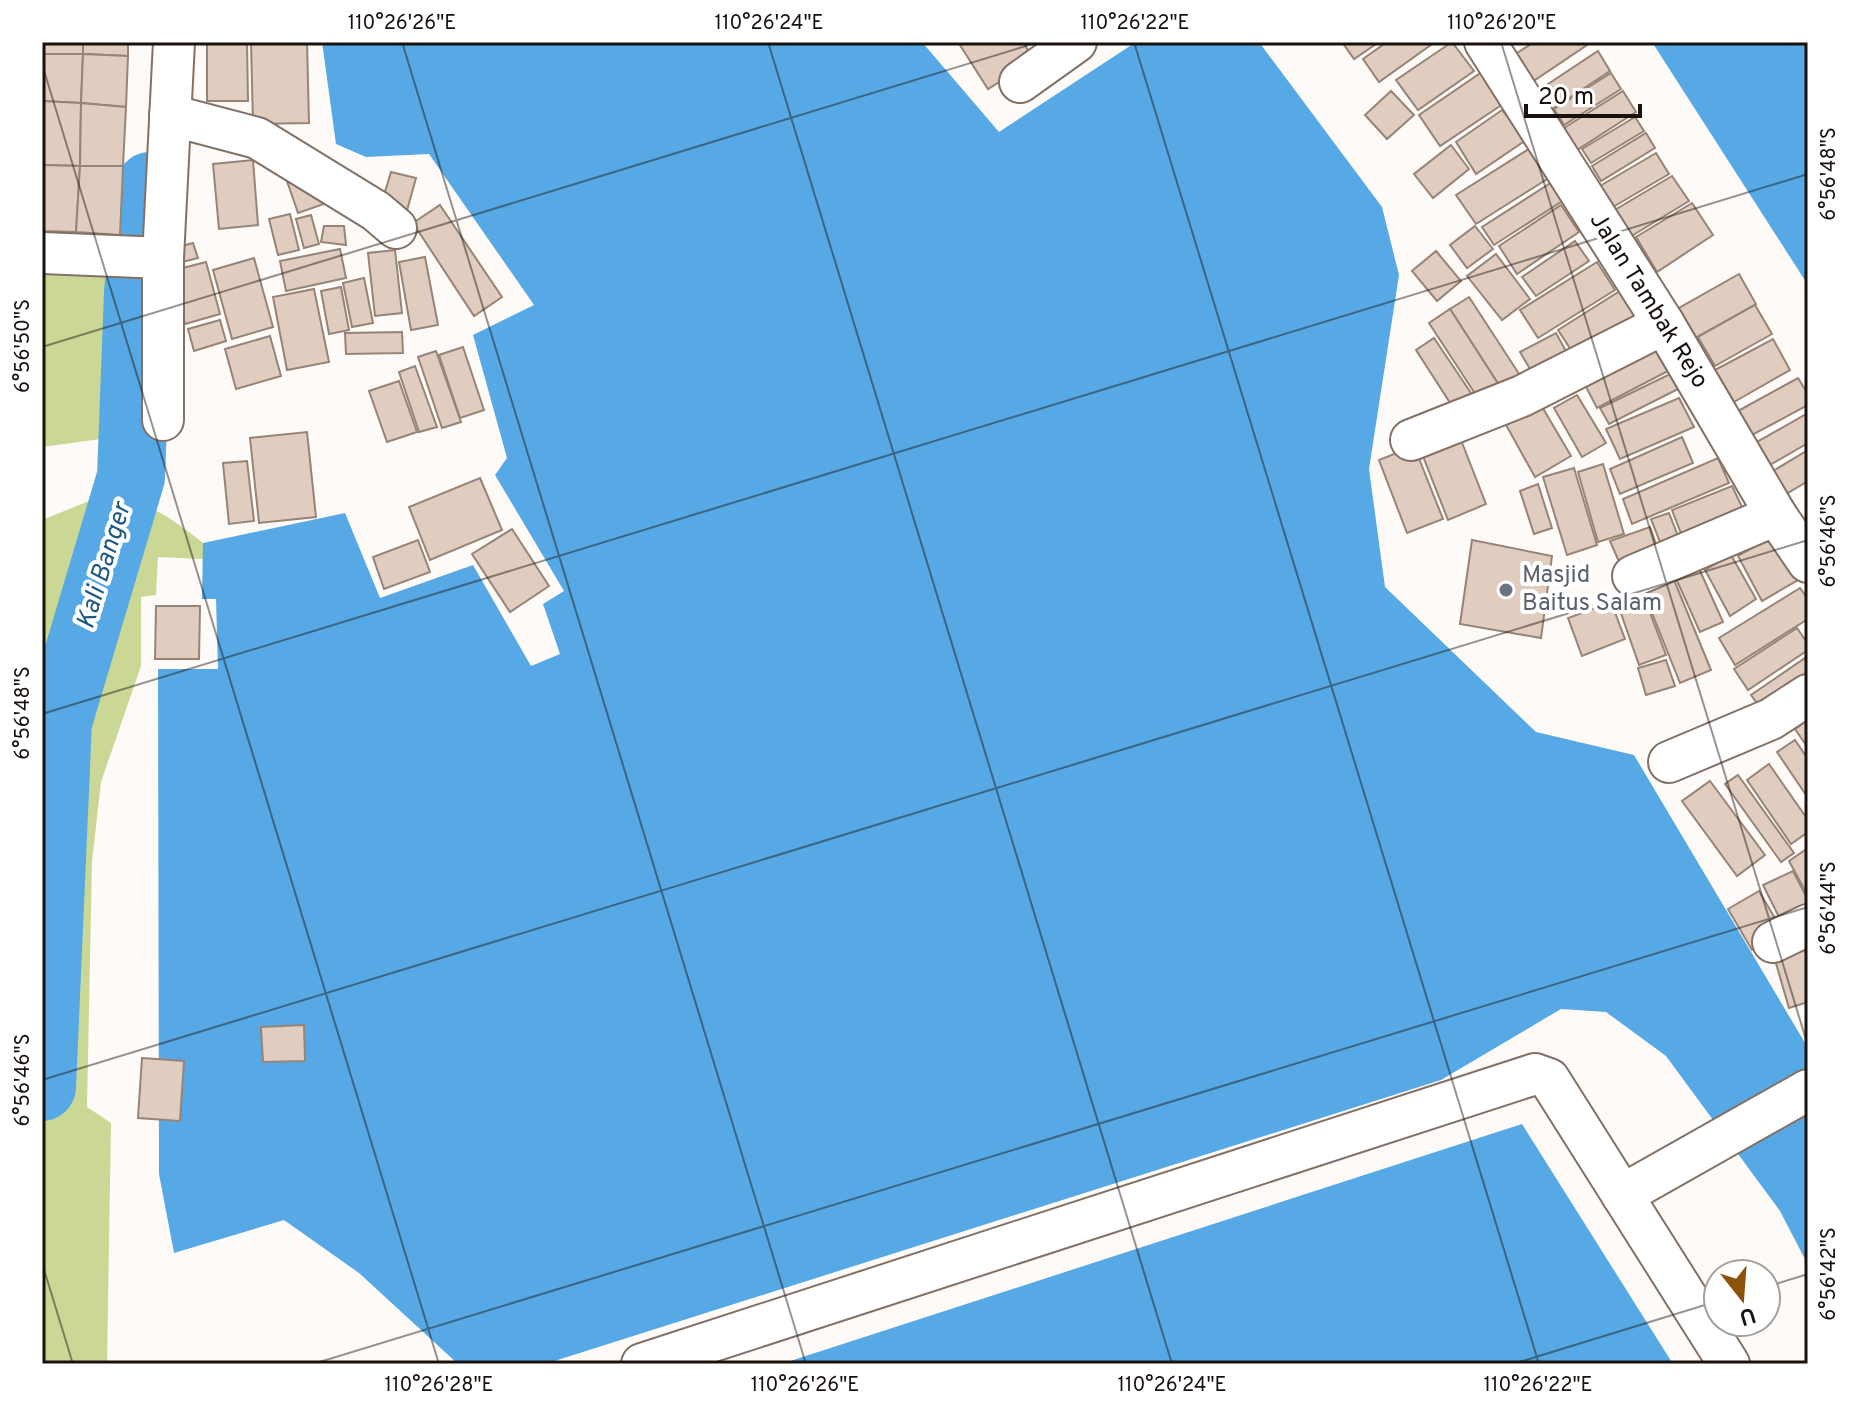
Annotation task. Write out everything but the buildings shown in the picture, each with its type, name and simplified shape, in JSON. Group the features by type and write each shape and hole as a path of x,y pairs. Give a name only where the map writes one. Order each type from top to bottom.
{"street":[{"path":"163,420 163,258 174,42"},
{"path":"1020,82 1076,42"},
{"name":"Jalan Tambak Rejo","path":"1485,42 1664,324 1776,515 1808,562"},
{"path":"170,115 257,138 376,211 396,228"},
{"path":"42,253 163,258"},
{"path":"1411,440 1522,396 1664,324"},
{"path":"1633,576 1776,515"},
{"path":"1669,762 1771,719 1808,695"},
{"path":"642,1364 1535,1074 1549,1079 1632,1189 1729,1364"},
{"path":"1632,1189 1808,1090"}],"green space":[{"path":"42,268 136,273 130,435 42,447"},
{"path":"94,499 128,502 164,515 203,543 203,559 158,557 156,595 141,597 141,666 101,782 92,861 87,1107 111,1123 107,1364 42,1364 42,520"}],"water":[{"path":"322,42 922,42 999,132 1136,42 1259,42 1382,207 1399,275 1369,469 1385,587 1536,732 1634,755 1808,1048 1808,1265 1780,1211 1666,1056 1606,1012 1561,1009 1441,1080 545,1364 458,1364 359,1273 284,1220 174,1253 159,1174 158,669 218,669 216,599 202,599 203,543 345,513 380,598 473,565 531,666 560,654 543,604 564,591 495,475 507,458 473,335 534,305 429,154 366,157 336,144"},
{"path":"1652,42 1808,42 1808,285"},
{"path":"1522,1124 1673,1364 781,1364"}],"waterway":[{"name":"Kali Banger","path":"42,1087 58,722 131,477 138,292 150,186"}],"place":[{"name":"Masjid Baitus Salam","path":"1506,590"}]}
